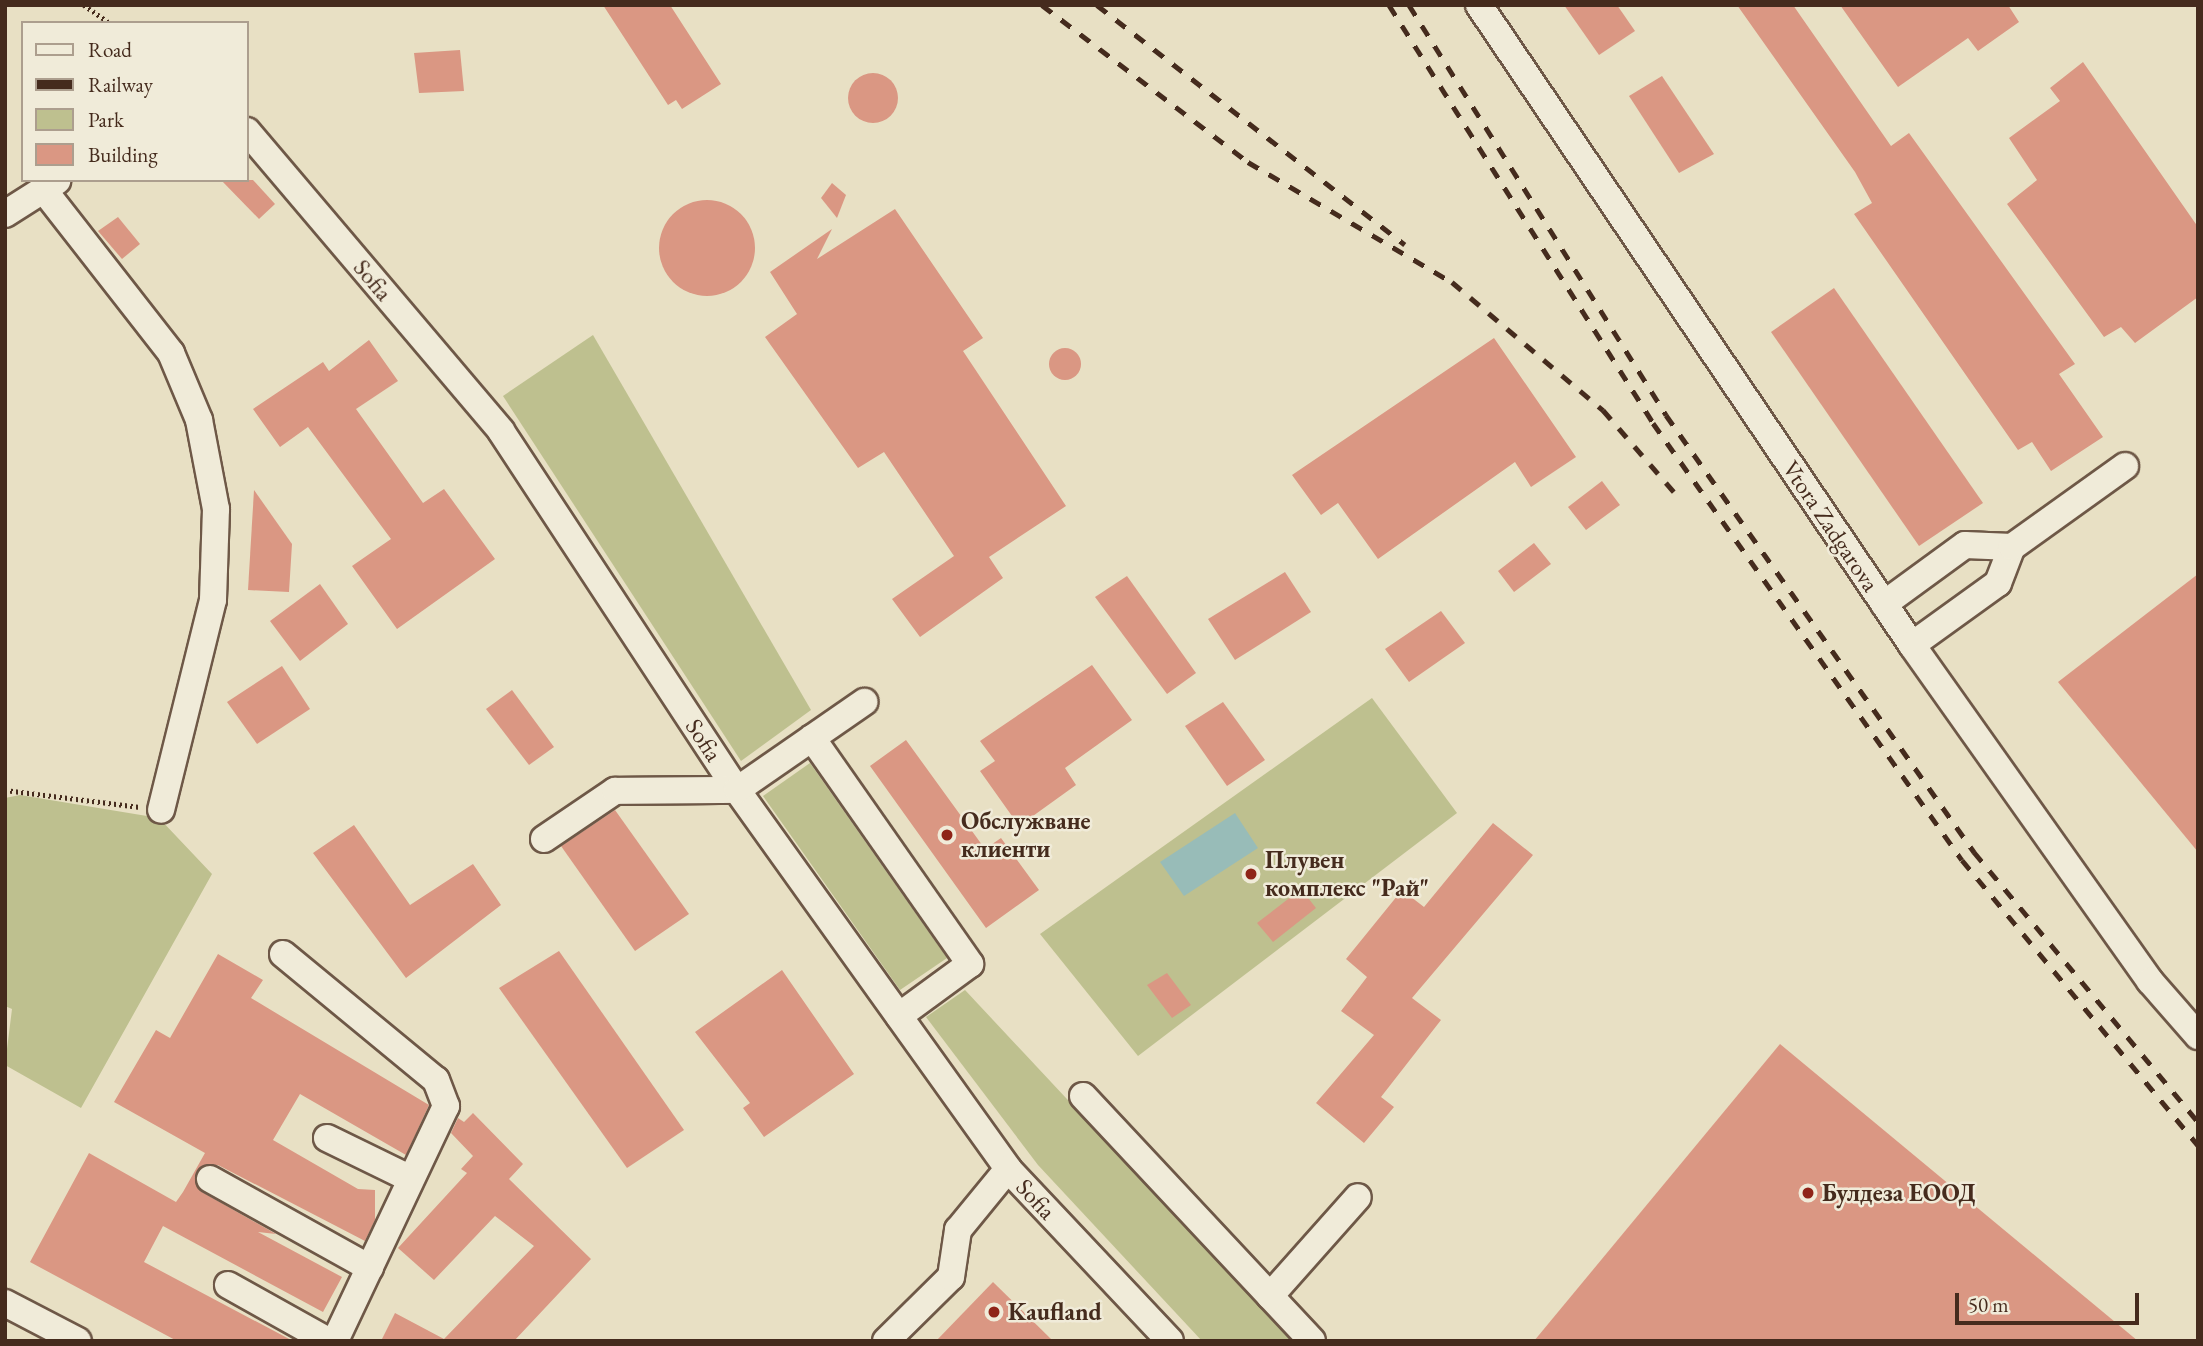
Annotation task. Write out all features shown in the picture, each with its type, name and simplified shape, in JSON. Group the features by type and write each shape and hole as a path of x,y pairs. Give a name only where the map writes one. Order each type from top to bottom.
{"street":[{"name":"Vtora Zadgarova","path":"1479,5 1912,645 2150,981 2198,1036"},
{"name":"Sofia","path":"248,132 501,431 737,790 1008,1170 1170,1341"},
{"path":"5,214 51,185 171,353 202,433 216,509 214,600 161,810"},
{"path":"1912,645 1998,583 2012,547 2125,466"},
{"path":"1884,604 1965,545 2012,547"},
{"path":"544,839 615,791 737,790 864,702"},
{"path":"812,738 970,964 899,1016"},
{"path":"283,954 436,1080 446,1106 335,1341"},
{"path":"1083,1096 1312,1341"},
{"path":"327,1138 411,1179"},
{"path":"886,1341 951,1278 958,1230 1008,1170"},
{"path":"210,1179 370,1268"},
{"path":"1270,1296 1358,1197"},
{"path":"228,1285 328,1341"},
{"path":"5,1303 78,1341"}],"path":[{"path":"84,5 107,21"},
{"path":"5,790 161,810"}],"green space":[{"path":"593,335 811,710 741,761 503,396"},
{"name":"Плувен комплекс \"Рай\"","path":"1372,698 1457,813 1138,1056 1040,934"},
{"path":"810,763 947,958 900,990 763,796"},
{"path":"20,795 159,818 212,874 81,1108 5,1065 12,1009 5,1006 5,798"},
{"path":"965,990 1293,1341 1202,1341 1038,1165 926,1017"}],"water":[{"path":"1235,813 1258,848 1184,896 1160,862"}],"building":[{"path":"603,5 670,5 721,84 682,109 676,100 668,105"},
{"path":"1564,5 1617,5 1635,31 1599,55"},
{"path":"1737,5 1793,5 1891,146 1909,133 2075,364 2059,374 2103,437 2051,471 2032,442 2018,450 1854,214 1872,203 1855,172"},
{"path":"1840,5 2008,5 2019,22 1978,51 1968,38 1898,87"},
{"path":"460,50 464,91 419,93 414,53"},
{"path":"2083,62 2198,227 2198,297 2135,343 2121,327 2104,337 2007,204 2037,180 2009,138 2060,101 2050,88"},
{"path":"863,74 883,74 897,88 897,108 883,122 863,122 849,108 849,88"},
{"path":"1662,76 1714,154 1679,173 1629,96"},
{"path":"253,180 275,204 259,219 223,182"},
{"path":"832,183 846,195 837,218 821,198"},
{"path":"707,200 725,204 741,214 751,230 755,248 751,266 741,282 725,292 707,296 689,292 673,282 663,266 659,248 663,230 673,214 689,204"},
{"path":"895,209 983,338 963,351 1066,506 989,557 1003,578 920,637 892,599 954,556 884,452 858,468 765,337 797,314 770,272 832,229 817,259"},
{"path":"118,217 140,244 122,259 98,231"},
{"path":"1834,288 1983,503 1919,546 1771,332"},
{"path":"1494,338 1576,457 1531,487 1515,462 1378,559 1338,503 1321,515 1292,475"},
{"path":"369,340 398,381 356,409 423,503 444,489 495,559 397,629 352,566 391,539 308,427 280,447 253,409 323,362 329,371"},
{"path":"1065,348 1076,353 1081,364 1076,375 1065,380 1054,375 1049,364 1054,353"},
{"path":"1602,481 1620,505 1586,530 1568,507"},
{"path":"254,490 292,544 289,592 248,590"},
{"path":"1534,543 1551,564 1514,592 1498,571"},
{"path":"1285,572 1311,612 1235,660 1208,619"},
{"path":"2198,574 2198,852 2058,682"},
{"path":"1127,576 1196,673 1167,694 1095,597"},
{"path":"320,584 348,624 300,661 270,621"},
{"path":"1441,611 1465,643 1409,682 1385,649"},
{"path":"1092,665 1132,720 1065,768 1076,785 1019,826 980,771 995,761 980,741"},
{"path":"282,666 310,709 257,744 227,702"},
{"path":"512,690 554,747 529,765 486,709"},
{"path":"1223,702 1265,760 1227,786 1185,726"},
{"name":"Обслужване клиенти","path":"906,740 985,849 1001,838 1039,890 986,928 870,766"},
{"path":"615,810 689,914 635,951 561,846"},
{"path":"1493,823 1533,855 1412,998 1441,1020 1381,1097 1394,1107 1364,1143 1316,1103 1374,1035 1341,1011 1367,977 1346,959 1402,890 1424,907"},
{"path":"354,825 410,905 473,864 501,905 406,978 313,853"},
{"path":"1301,889 1316,908 1273,942 1257,923"},
{"path":"559,951 684,1130 627,1168 499,988"},
{"path":"218,954 263,980 251,998 429,1105 406,1155 300,1094 273,1140 358,1189 375,1190 375,1220 365,1241 218,1165 196,1172 202,1192 276,1234 258,1232 342,1277 323,1312 163,1226 144,1262 293,1341 177,1341 30,1262 89,1153 176,1202 183,1192 205,1153 114,1102 156,1030 170,1038"},
{"path":"782,970 854,1074 764,1137 743,1108 750,1103 695,1032"},
{"path":"1167,973 1191,1005 1172,1018 1147,985"},
{"name":"Булдеза ЕООД","path":"1780,1044 2138,1341 1534,1341"},
{"path":"473,1113 523,1164 509,1179 591,1259 514,1341 381,1341 395,1313 444,1339 534,1246 495,1216 434,1280 398,1248 467,1173 461,1169 473,1156 451,1133 458,1118 464,1122"},
{"name":"Kaufland","path":"993,1282 1053,1341 936,1341"}],"railway":[{"path":"1042,5 1248,162 1452,282 1603,410 1680,499"},
{"path":"1097,5 1405,245"},
{"path":"1389,5 1653,423 1962,860 2198,1145"},
{"path":"1409,5 1666,415 1974,852 2198,1122"}],"place":[{"name":"Обслужване клиенти","path":"947,835"},
{"name":"Плувен комплекс \"Рай\"","path":"1251,874"},
{"name":"Булдеза ЕООД","path":"1808,1193"},
{"name":"Kaufland","path":"994,1312"}]}
